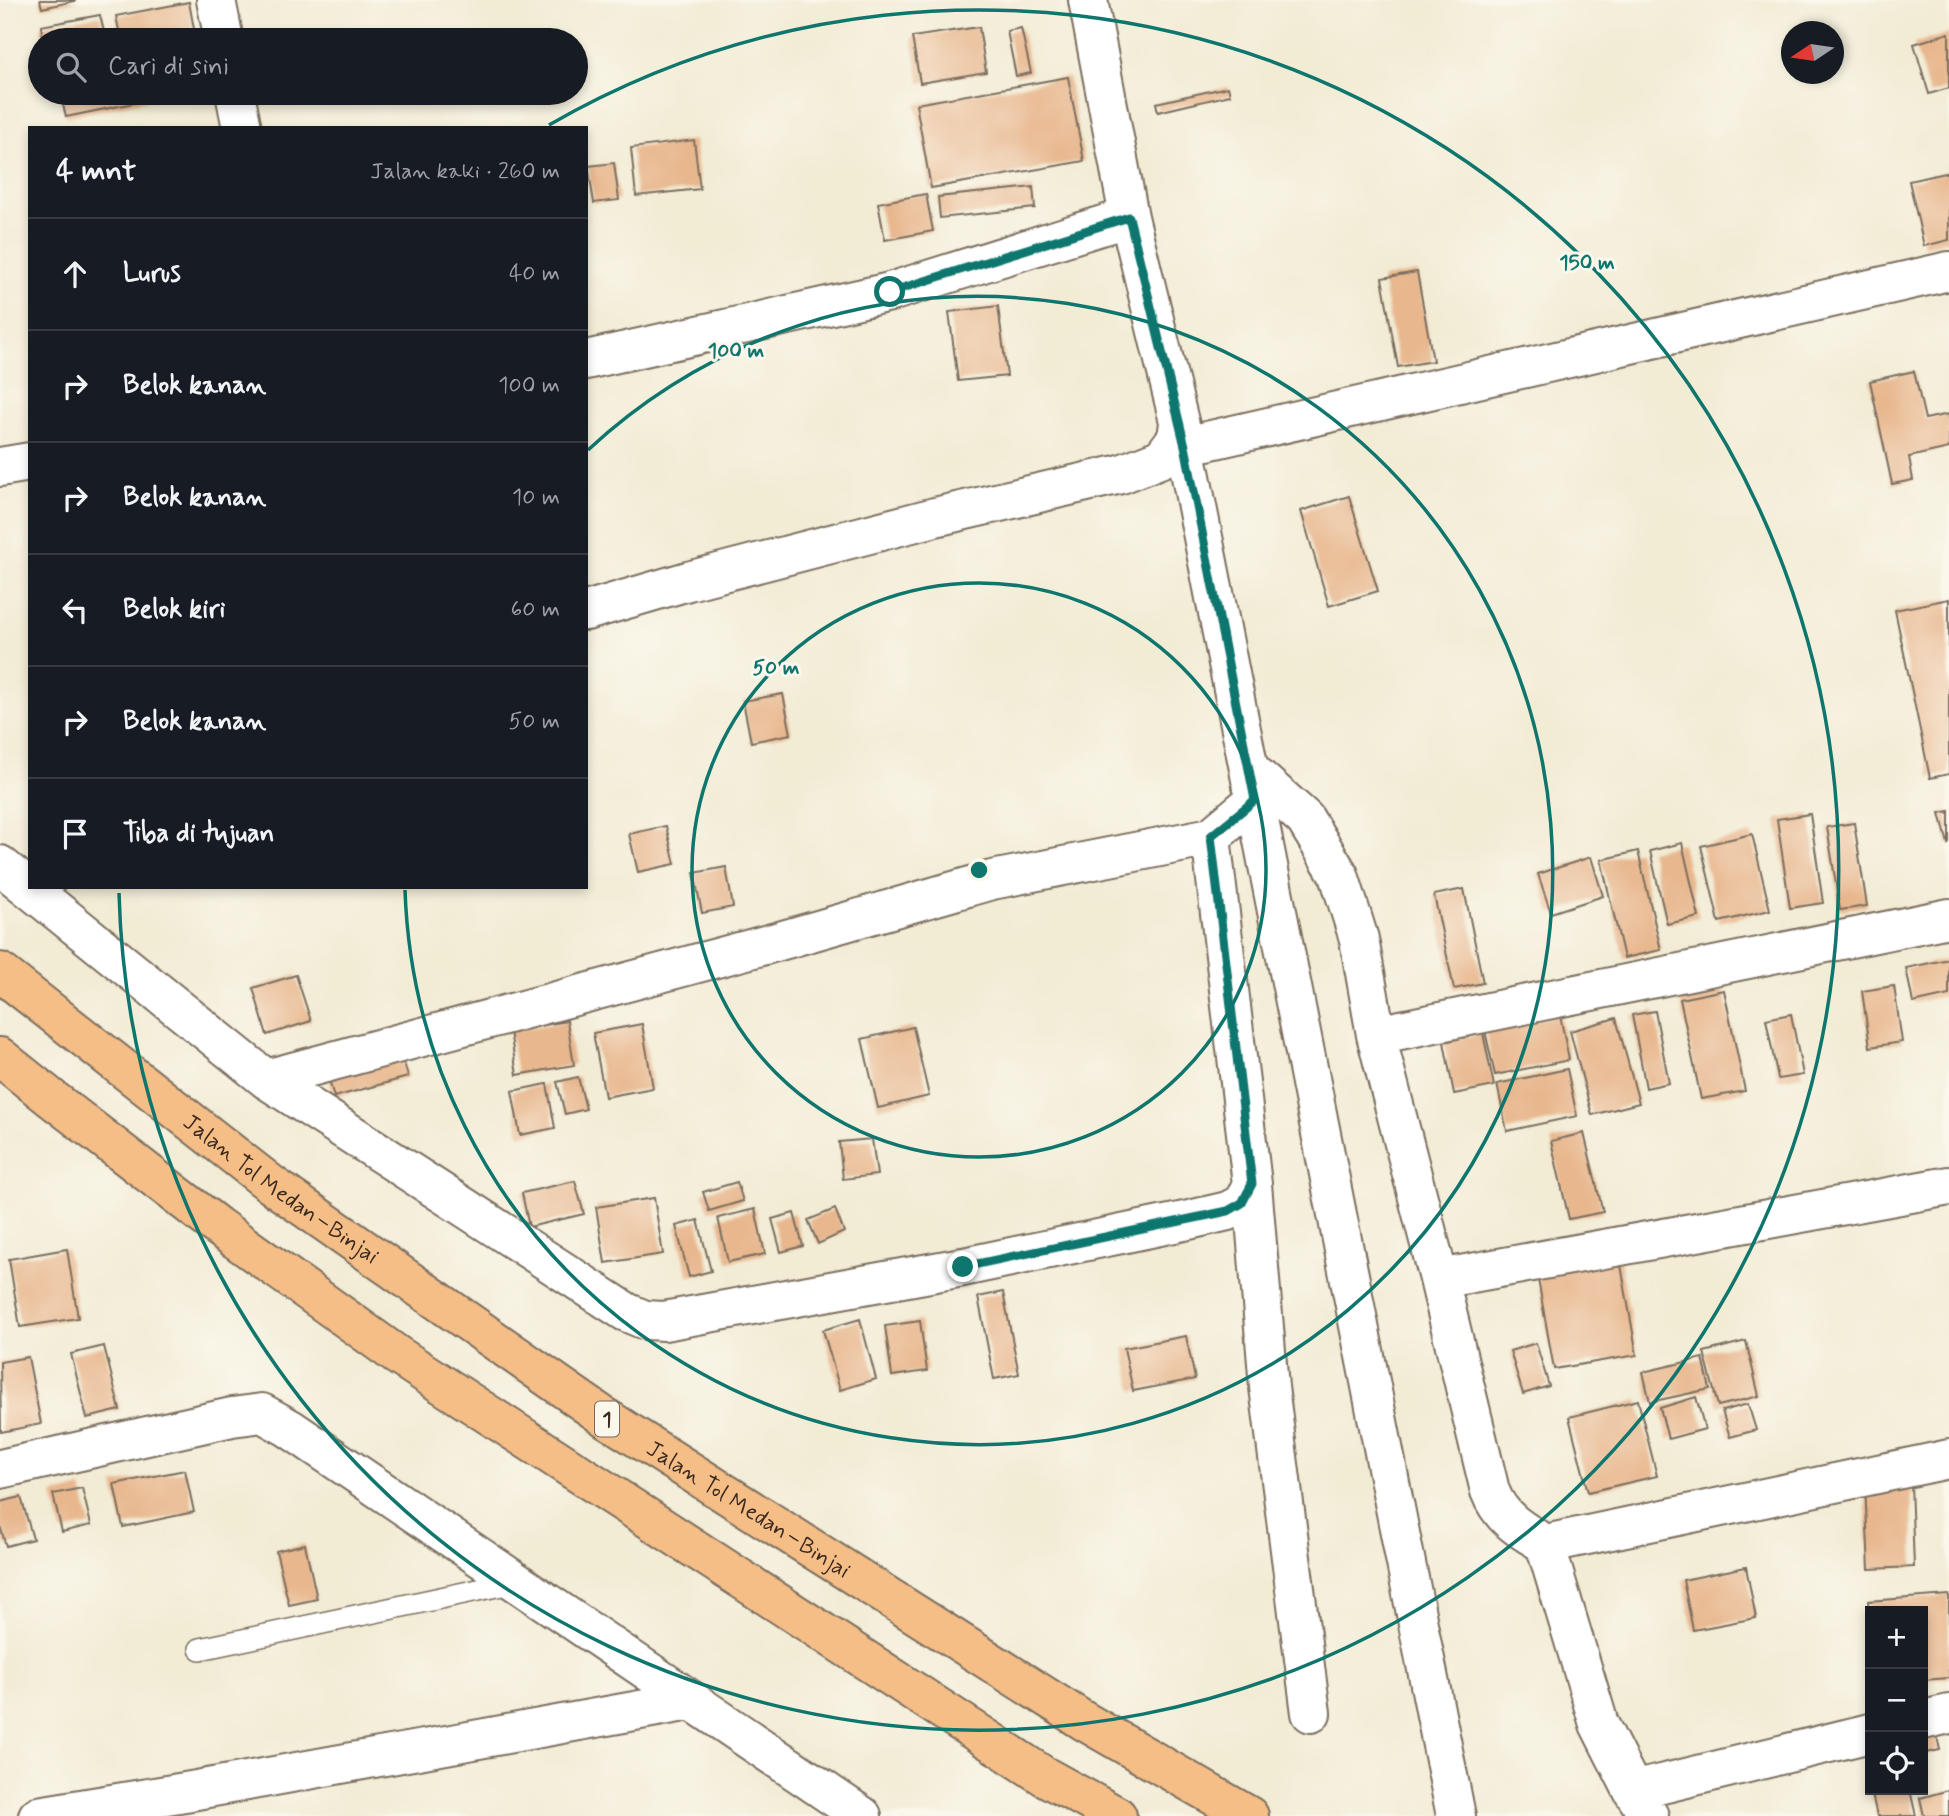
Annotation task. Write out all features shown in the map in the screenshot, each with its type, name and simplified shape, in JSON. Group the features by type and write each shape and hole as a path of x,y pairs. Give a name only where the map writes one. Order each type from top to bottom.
{"highway":[{"name":"Jalan Tol Medan–Binjai","path":"0,972 272,1185 606,1418 1084,1721 1249,1816"},
{"path":"0,1056 217,1226 397,1355 1044,1776 1117,1816"}],"street":[{"path":"216,0 222,28"},
{"path":"1088,0 1129,217 1182,435 1456,1816"},
{"path":"237,105 242,126"},
{"path":"588,360 890,292 1129,217"},
{"path":"588,610 688,581 935,517 1121,474 1162,458 1182,435 1949,271"},
{"path":"0,467 28,462"},
{"path":"266,1079 762,946 992,880 1211,836 1252,785"},
{"path":"1252,785 1305,819 1339,875 1359,939 1376,1035 1495,1504 1502,1515 1545,1544 1949,1459"},
{"path":"1211,836 1252,1184 1269,1387 1311,1713"},
{"path":"0,865 28,888"},
{"path":"30,889 266,1079 615,1304 645,1320 664,1321 963,1267 1189,1220 1228,1211 1242,1203 1252,1184"},
{"path":"1376,1035 1949,918"},
{"path":"1439,1279 1949,1186"},
{"path":"0,1469 232,1417 262,1413 289,1428 862,1816"},
{"path":"1545,1544 1599,1724 1641,1803 1865,1735"},
{"path":"38,1816 690,1701"},
{"path":"1928,1719 1949,1714"}],"lane":[{"path":"200,1649 516,1581"}],"building":[{"path":"40,0 75,0 75,1 42,8"},
{"path":"189,2 194,28 118,28 116,16"},
{"path":"100,15 103,28 41,28"},
{"path":"979,27 986,72 920,83 912,37"},
{"path":"1021,28 1031,73 1016,76 1007,31"},
{"path":"1949,33 1949,88 1929,94 1914,44"},
{"path":"1068,77 1084,161 931,188 916,104"},
{"path":"1228,87 1230,95 1158,112 1156,103"},
{"path":"63,105 124,105 66,117"},
{"path":"694,140 700,189 636,196 631,148"},
{"path":"614,163 619,200 594,203 588,166"},
{"path":"1949,172 1949,240 1924,246 1909,181"},
{"path":"1033,187 1035,208 940,218 938,197"},
{"path":"926,194 933,231 885,240 878,203"},
{"path":"1417,272 1433,361 1398,367 1382,278"},
{"path":"998,306 1007,376 958,381 949,312"},
{"path":"1914,371 1925,419 1949,414 1949,448 1909,457 1913,480 1892,484 1870,381"},
{"path":"1349,496 1378,591 1329,606 1301,511"},
{"path":"1949,599 1949,774 1930,778 1895,610"},
{"path":"783,694 791,734 751,742 743,701"},
{"path":"1949,811 1949,843 1948,844 1940,813"},
{"path":"1810,814 1823,903 1790,908 1777,819"},
{"path":"1854,823 1867,906 1840,910 1827,827"},
{"path":"666,826 675,864 638,872 629,834"},
{"path":"1752,834 1770,910 1719,922 1701,846"},
{"path":"1682,843 1699,917 1667,924 1650,851"},
{"path":"1638,851 1661,950 1624,958 1601,860"},
{"path":"1591,857 1603,896 1551,913 1538,874"},
{"path":"726,867 733,907 702,913 694,873"},
{"path":"1464,889 1483,983 1454,989 1434,895"},
{"path":"1949,959 1949,995 1913,1003 1906,968"},
{"path":"296,975 311,1021 267,1035 253,988"},
{"path":"1894,986 1902,1042 1870,1047 1862,991"},
{"path":"1724,990 1745,1091 1701,1099 1680,999"},
{"path":"1655,1011 1669,1083 1646,1088 1632,1015"},
{"path":"1791,1014 1803,1075 1778,1079 1766,1019"},
{"path":"1560,1015 1569,1060 1495,1075 1485,1031"},
{"path":"1616,1018 1639,1103 1592,1115 1570,1031"},
{"path":"567,1021 574,1065 517,1075 510,1031"},
{"path":"642,1024 653,1088 605,1097 593,1033"},
{"path":"913,1027 929,1096 878,1108 862,1039"},
{"path":"1483,1033 1494,1086 1454,1094 1444,1042"},
{"path":"402,1055 408,1077 334,1097 328,1076"},
{"path":"1567,1069 1577,1116 1507,1131 1497,1084"},
{"path":"578,1077 586,1109 565,1114 557,1082"},
{"path":"547,1084 555,1128 520,1135 512,1091"},
{"path":"1584,1133 1603,1212 1569,1219 1551,1141"},
{"path":"872,1139 877,1175 843,1179 839,1142"},
{"path":"575,1181 584,1214 529,1227 522,1193"},
{"path":"737,1182 743,1201 709,1211 703,1192"},
{"path":"654,1198 663,1254 605,1263 596,1207"},
{"path":"755,1209 765,1254 728,1262 718,1218"},
{"path":"835,1209 844,1232 818,1244 808,1220"},
{"path":"794,1213 803,1246 781,1252 772,1219"},
{"path":"698,1220 711,1271 689,1277 676,1226"},
{"path":"67,1249 78,1318 20,1327 9,1259"},
{"path":"1619,1254 1637,1355 1554,1369 1536,1268"},
{"path":"1003,1292 1019,1374 994,1379 978,1297"},
{"path":"860,1319 876,1379 840,1390 823,1330"},
{"path":"920,1321 927,1371 892,1376 885,1326"},
{"path":"1186,1336 1195,1379 1133,1391 1124,1348"},
{"path":"1746,1341 1759,1396 1718,1406 1704,1352"},
{"path":"1536,1343 1549,1386 1523,1394 1510,1351"},
{"path":"104,1346 120,1410 87,1418 71,1354"},
{"path":"28,1357 41,1424 1,1432 0,1362"},
{"path":"1703,1358 1710,1389 1650,1402 1643,1372"},
{"path":"1696,1397 1705,1429 1668,1439 1660,1408"},
{"path":"1638,1400 1657,1476 1588,1492 1569,1417"},
{"path":"1748,1404 1756,1430 1730,1437 1722,1411"},
{"path":"185,1470 194,1512 123,1527 114,1484"},
{"path":"1911,1483 1914,1567 1869,1569 1865,1485"},
{"path":"82,1488 91,1525 62,1532 53,1494"},
{"path":"21,1497 33,1539 6,1546 0,1526 0,1502"},
{"path":"305,1544 317,1599 289,1605 276,1551"},
{"path":"1746,1567 1756,1618 1693,1630 1683,1580"},
{"path":"1949,1595 1949,1678 1928,1680 1928,1606 1868,1606 1868,1601"},
{"path":"1936,1731 1940,1750 1928,1753 1928,1733"},
{"path":"1949,1790 1949,1816 1924,1816 1920,1798"},
{"path":"1872,1795 1911,1795 1916,1816 1877,1816"}],"route":[{"path":"890,292 1129,217 1185,446 1255,800 1211,836 1252,1184 1242,1203 1228,1211 1189,1220 963,1267"}]}
